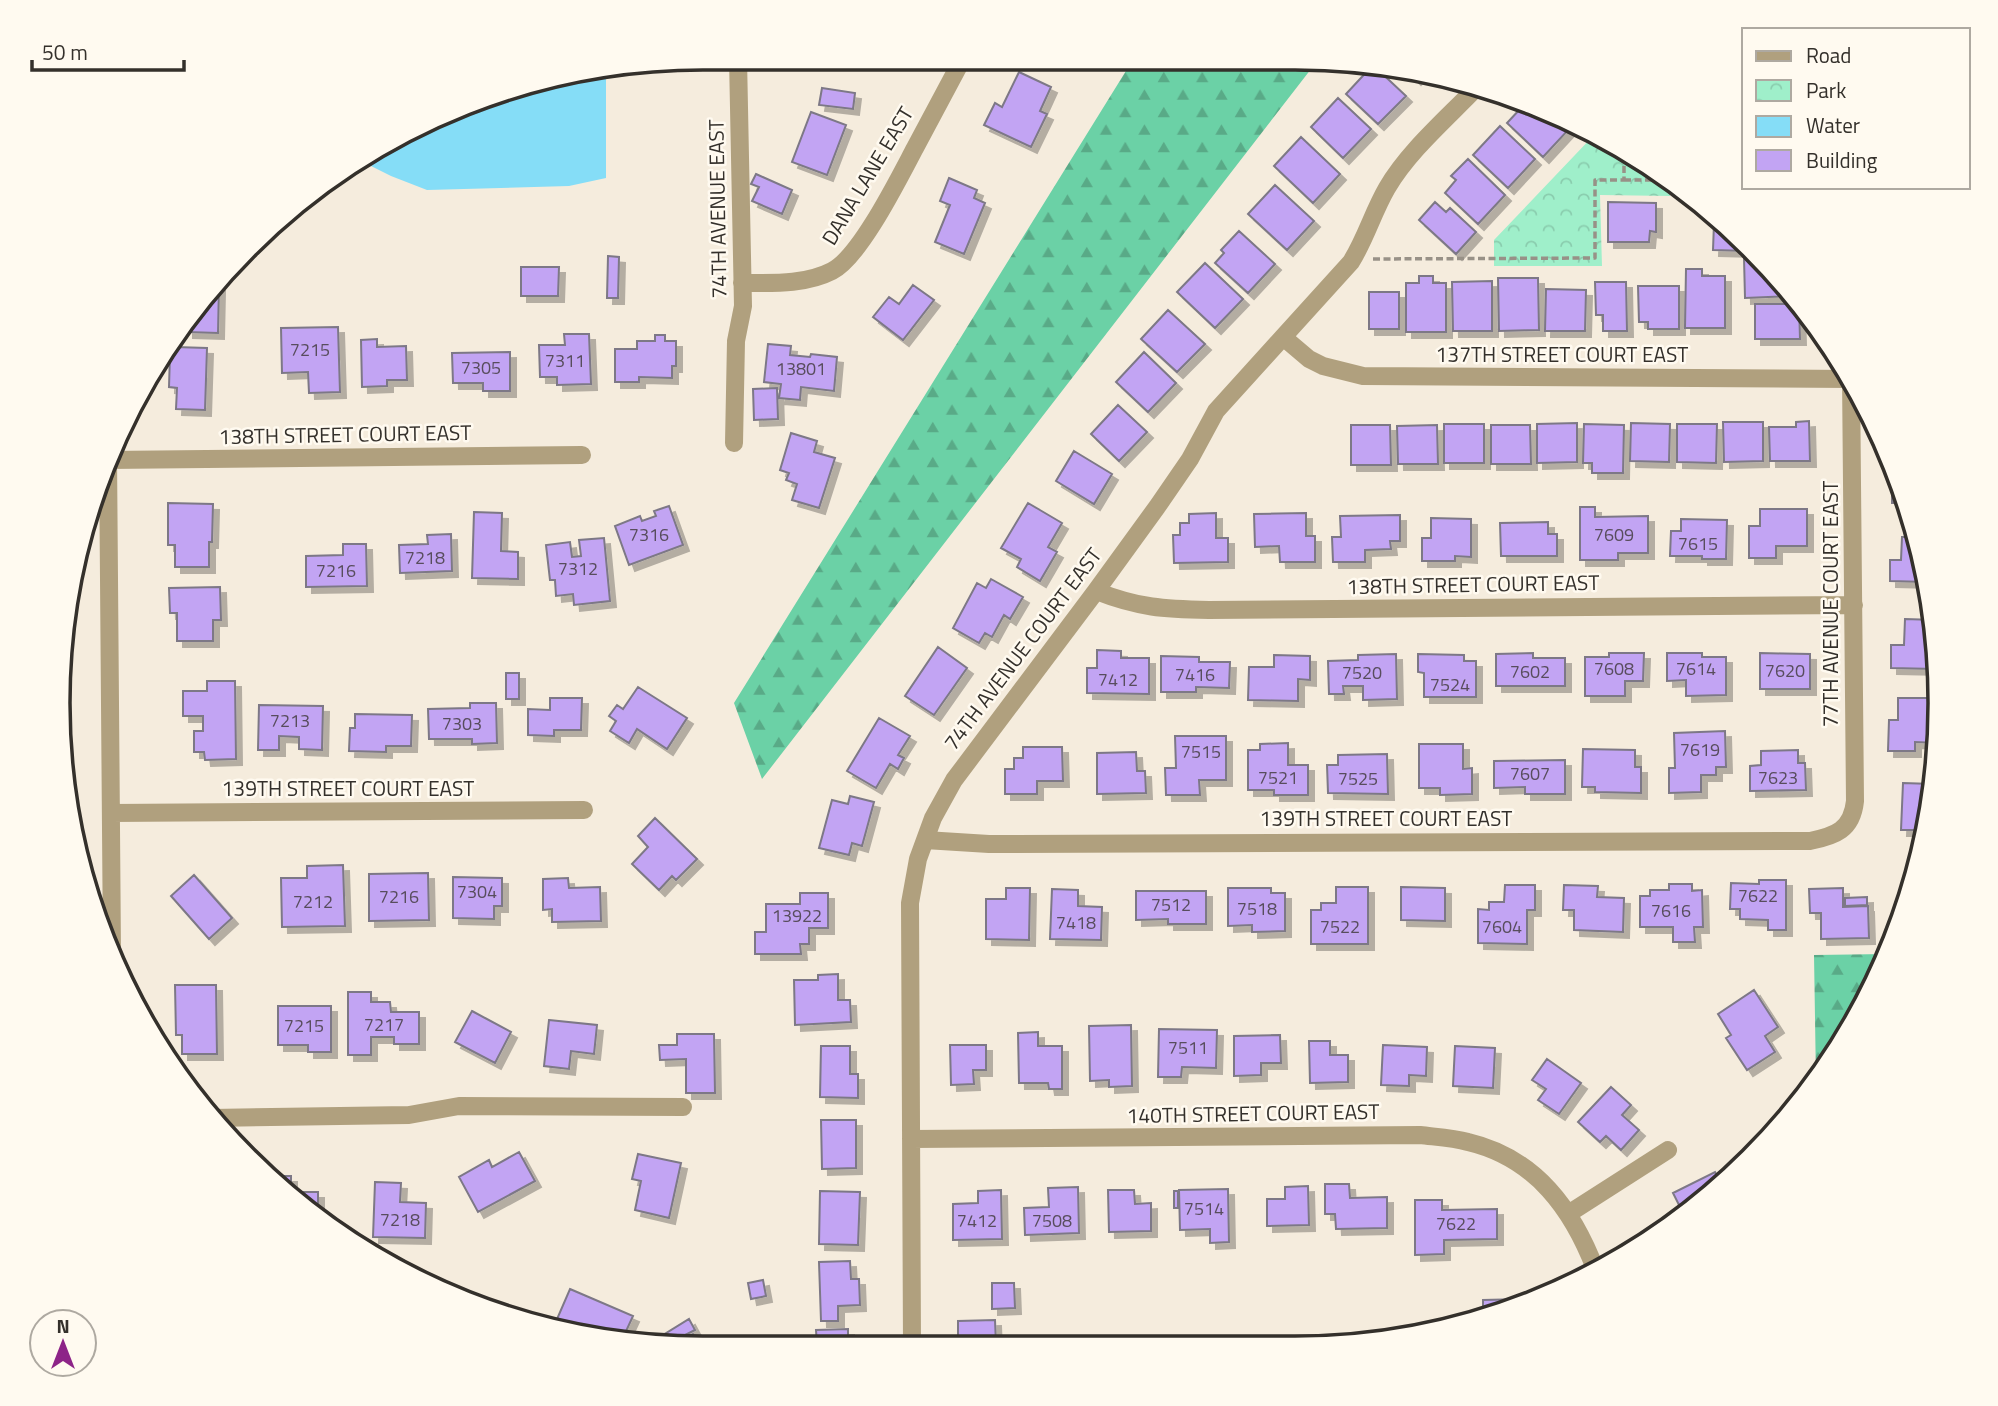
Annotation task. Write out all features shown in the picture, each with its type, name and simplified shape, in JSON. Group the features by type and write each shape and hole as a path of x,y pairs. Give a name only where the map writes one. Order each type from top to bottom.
{"street":[{"name":"74TH AVENUE EAST","path":"734,443 736,341 743,306 738,70"},
{"name":"DANA LANE EAST","path":"742,283 806,279 834,271 847,260 892,190 957,70"},
{"name":"74TH AVENUE COURT EAST","path":"912,1336 910,903 913,877 933,818 954,780 1096,592 1190,459 1216,411 1353,259 1388,187 1399,171 1469,95"},
{"name":"137TH STREET COURT EAST","path":"1283,337 1309,359 1323,366 1363,376 1837,377"},
{"name":"77TH AVENUE COURT EAST","path":"1843,828 1851,819 1855,801 1851,402"},
{"name":"138TH STREET COURT EAST","path":"120,457 582,455"},
{"path":"108,488 112,928"},
{"name":"138TH STREET COURT EAST","path":"1096,592 1138,605 1162,609 1209,610 1854,605"},
{"name":"139TH STREET COURT EAST","path":"111,813 584,810"},
{"name":"139TH STREET COURT EAST","path":"925,840 989,844 1810,841 1836,834 1843,828"},
{"path":"225,1118 409,1115 459,1106 683,1107"},
{"name":"140TH STREET COURT EAST","path":"911,1139 1420,1135 1468,1142 1496,1151 1541,1179 1568,1214 1592,1262"},
{"path":"1568,1214 1668,1150"}],"path":[{"path":"1624,163 1624,180"},
{"path":"1353,259 1595,258 1595,180 1651,180"}],"green space":[{"path":"1127,70 1310,70 762,779 734,703"},
{"path":"1588,142 1670,194 1670,196 1600,195 1602,266 1494,266 1494,240"},
{"path":"1876,954 1843,1020 1816,1062 1814,955"}],"water":[{"path":"606,77 606,178 569,186 427,190 370,165 423,135 500,104 539,92"}],"building":[{"path":"1019,72 1051,87 1040,111 1047,114 1031,147 984,125 995,103 1002,107"},
{"path":"1365,74 1385,76 1406,96 1378,124 1346,94"},
{"path":"822,88 855,93 853,109 819,105"},
{"path":"1338,98 1371,129 1343,158 1311,127"},
{"path":"1518,111 1567,131 1543,157 1507,123"},
{"path":"811,112 846,125 827,175 792,162"},
{"path":"1500,126 1535,159 1508,188 1473,155"},
{"path":"1301,137 1340,174 1313,203 1274,166"},
{"path":"1468,159 1505,195 1478,224 1445,193 1456,180 1451,176"},
{"path":"756,174 792,190 782,214 752,201 759,187 751,184"},
{"path":"949,178 977,190 974,198 985,203 964,254 935,242 950,205 940,201"},
{"path":"1275,185 1314,221 1287,250 1248,214"},
{"path":"1435,202 1446,212 1450,208 1476,232 1456,254 1419,220"},
{"path":"1608,202 1656,203 1656,232 1650,231 1649,242 1608,242"},
{"path":"1714,229 1738,251 1713,250"},
{"path":"1239,231 1275,264 1248,293 1215,263 1224,253 1221,250"},
{"path":"608,256 619,257 618,298 607,298"},
{"path":"1746,258 1780,297 1745,298"},
{"path":"1205,263 1243,299 1215,328 1177,292"},
{"path":"521,267 559,267 558,296 521,296"},
{"path":"1686,269 1702,269 1702,276 1725,276 1725,328 1685,328"},
{"path":"1419,276 1433,276 1433,283 1446,283 1446,332 1406,332 1406,283 1419,283"},
{"path":"1498,278 1538,278 1539,330 1499,331"},
{"path":"1492,281 1492,331 1453,331 1452,282"},
{"path":"1595,282 1626,282 1627,331 1603,331 1603,315 1596,315"},
{"path":"913,285 934,300 903,340 873,317 889,297 899,304"},
{"path":"1638,286 1679,286 1679,329 1648,329 1648,322 1639,322"},
{"path":"1546,289 1586,290 1585,331 1545,331"},
{"path":"1369,292 1399,292 1399,329 1369,329"},
{"path":"219,296 218,333 191,332"},
{"path":"1755,304 1786,304 1799,321 1800,339 1755,339"},
{"path":"1168,310 1205,344 1177,372 1141,339"},
{"path":"338,327 340,392 309,393 308,372 282,373 281,328"},
{"path":"564,334 589,334 591,384 557,385 557,377 540,377 539,345 565,345"},
{"path":"655,335 665,335 665,341 676,341 676,366 672,366 672,378 639,377 639,382 615,382 615,349 637,349 637,341 655,341"},
{"path":"377,339 377,347 406,346 407,380 387,380 387,386 362,387 361,340"},
{"path":"768,344 791,346 790,355 837,357 834,391 801,387 800,400 779,398 781,384 764,382"},
{"path":"180,347 207,348 205,410 176,409 177,388 169,387 170,363"},
{"path":"510,352 510,391 483,391 483,383 453,383 452,353"},
{"path":"1144,352 1176,383 1148,412 1116,382"},
{"path":"777,388 778,419 754,420 753,389"},
{"path":"1118,405 1147,432 1119,461 1091,434"},
{"path":"1809,421 1810,461 1770,461 1769,427 1796,427 1796,422"},
{"path":"1723,422 1763,422 1763,461 1724,462"},
{"path":"1577,423 1577,462 1537,463 1537,424"},
{"path":"1631,423 1670,424 1669,462 1630,461"},
{"path":"1444,424 1484,424 1484,463 1444,463"},
{"path":"1584,424 1624,425 1623,473 1592,473 1592,463 1583,463"},
{"path":"1677,424 1717,424 1716,463 1677,462"},
{"path":"1351,425 1390,425 1391,465 1351,465"},
{"path":"1437,425 1438,464 1398,464 1397,426"},
{"path":"1491,425 1530,425 1531,464 1491,464"},
{"path":"791,433 817,441 814,452 835,458 819,508 792,500 797,484 786,480 789,473 780,470"},
{"path":"1074,451 1112,474 1094,504 1056,481"},
{"path":"168,503 213,504 209,567 175,567 175,545 168,545"},
{"path":"1028,503 1062,523 1048,547 1057,552 1040,581 1017,567 1021,559 1001,548"},
{"path":"669,506 683,545 629,565 615,526 640,516 642,521 656,516 654,511"},
{"path":"1580,507 1595,507 1595,517 1648,516 1648,553 1618,553 1618,560 1580,560"},
{"path":"1760,509 1807,509 1807,546 1776,546 1776,558 1749,558 1749,526 1760,526"},
{"path":"474,512 502,513 501,551 518,552 518,579 472,578"},
{"path":"1216,513 1216,538 1228,538 1228,562 1174,563 1173,535 1180,535 1180,523 1189,523 1189,514"},
{"path":"1306,513 1306,536 1315,536 1315,562 1280,562 1279,546 1255,547 1254,514"},
{"path":"1400,515 1400,541 1390,541 1391,549 1365,550 1365,562 1333,562 1332,537 1341,537 1340,516"},
{"path":"1431,518 1471,519 1471,557 1455,556 1455,561 1422,561 1422,538 1431,538"},
{"path":"1681,519 1727,520 1726,559 1670,556 1671,531 1681,531"},
{"path":"1548,522 1548,534 1557,534 1557,556 1501,556 1500,523"},
{"path":"451,534 452,571 400,573 399,545 428,544 427,535"},
{"path":"1902,537 1905,537 1916,582 1890,581 1890,560 1901,560"},
{"path":"604,538 610,601 574,605 573,594 556,596 555,580 550,580 546,545 570,542 572,557 581,556 579,540"},
{"path":"343,544 366,544 367,586 306,587 306,556 343,555"},
{"path":"991,579 1023,597 1010,619 1004,615 992,637 985,633 979,643 953,628 977,583 986,588"},
{"path":"220,587 221,620 213,620 213,641 177,641 177,613 170,613 169,588"},
{"path":"1905,619 1923,620 1927,669 1891,668 1891,645 1904,645"},
{"path":"938,647 967,668 934,715 905,696"},
{"path":"1097,650 1121,651 1121,658 1149,658 1149,694 1087,693 1087,668 1097,668"},
{"path":"1533,653 1533,658 1565,658 1565,686 1496,686 1496,654"},
{"path":"1609,653 1644,653 1643,681 1625,681 1625,696 1585,696 1585,657 1609,657"},
{"path":"1667,653 1702,653 1702,657 1726,657 1726,695 1686,696 1686,680 1667,681"},
{"path":"1760,653 1810,654 1810,689 1760,689"},
{"path":"1396,654 1397,699 1363,700 1363,686 1343,686 1344,694 1329,694 1328,661 1358,660 1358,655"},
{"path":"1418,654 1464,655 1464,661 1476,661 1476,697 1424,697 1424,673 1418,672"},
{"path":"1274,655 1310,656 1310,680 1298,679 1298,701 1248,700 1249,667 1274,667"},
{"path":"1161,656 1199,657 1199,662 1230,662 1229,688 1196,687 1196,692 1161,692"},
{"path":"506,673 519,673 519,699 506,699"},
{"path":"207,681 235,681 236,759 205,760 204,752 194,752 194,731 203,731 203,716 183,716 183,691 207,691"},
{"path":"638,687 687,718 667,749 637,729 629,743 610,731 616,721 609,716 617,705 623,709"},
{"path":"550,698 582,698 581,730 554,730 554,736 528,735 528,709 550,710"},
{"path":"1898,698 1928,698 1927,743 1915,742 1915,751 1888,751 1889,720 1898,720"},
{"path":"470,703 496,703 497,743 472,744 472,739 429,739 428,709 470,708"},
{"path":"259,705 323,706 322,750 299,749 299,737 279,736 279,750 258,750"},
{"path":"355,714 412,715 411,746 386,746 386,752 349,751 350,728 355,728"},
{"path":"879,718 910,736 898,755 904,758 898,769 890,764 876,788 847,771"},
{"path":"1725,731 1726,767 1716,767 1716,775 1701,775 1701,792 1669,793 1669,768 1675,768 1674,733"},
{"path":"1175,736 1226,736 1226,780 1199,780 1200,795 1166,795 1165,768 1176,768"},
{"path":"1288,743 1288,765 1308,765 1308,795 1274,795 1274,790 1248,790 1248,750 1260,750 1260,744"},
{"path":"1419,744 1463,744 1463,769 1472,768 1472,794 1440,795 1440,788 1419,788"},
{"path":"1023,747 1062,747 1063,781 1037,781 1037,794 1005,794 1005,769 1014,769 1014,758 1023,758"},
{"path":"1583,749 1635,750 1635,767 1641,767 1641,793 1595,792 1595,787 1582,787"},
{"path":"1798,750 1798,763 1805,763 1806,790 1750,791 1750,766 1761,765 1761,751"},
{"path":"1136,752 1137,771 1145,771 1146,793 1097,794 1097,753"},
{"path":"1387,754 1388,794 1328,793 1327,765 1338,765 1338,755"},
{"path":"1565,760 1565,794 1525,794 1525,787 1494,788 1494,761"},
{"path":"1903,783 1923,784 1915,830 1901,830"},
{"path":"850,796 874,802 862,846 852,843 849,855 819,848 832,800 848,804"},
{"path":"655,818 697,859 676,880 672,876 659,890 632,864 648,847 638,836"},
{"path":"343,865 345,926 282,927 281,878 307,878 307,866"},
{"path":"428,873 429,920 369,921 369,874"},
{"path":"194,875 232,918 209,939 171,896"},
{"path":"453,877 502,878 502,906 494,906 494,919 453,918"},
{"path":"568,878 569,888 600,887 601,921 552,922 552,909 543,910 543,879"},
{"path":"1759,880 1786,880 1786,930 1768,930 1768,920 1740,919 1740,909 1730,909 1731,883 1759,884"},
{"path":"1669,884 1692,884 1692,891 1702,890 1703,927 1694,927 1695,942 1673,942 1673,927 1640,927 1640,896 1650,896 1650,890 1669,890"},
{"path":"1505,885 1535,885 1535,910 1527,910 1527,944 1478,943 1478,909 1489,910 1489,902 1504,902"},
{"path":"1564,885 1598,886 1597,897 1624,898 1623,932 1574,930 1574,910 1563,910"},
{"path":"1336,887 1368,887 1368,944 1311,944 1311,910 1321,910 1321,903 1336,903"},
{"path":"1401,887 1445,888 1445,921 1401,920"},
{"path":"1006,888 1030,888 1029,940 986,939 986,899 1006,899"},
{"path":"1228,888 1271,888 1271,893 1285,893 1285,931 1252,932 1252,925 1228,926"},
{"path":"1843,888 1843,907 1868,906 1869,938 1821,939 1821,913 1810,913 1809,889"},
{"path":"1052,889 1078,890 1078,906 1102,907 1101,940 1050,939"},
{"path":"1136,891 1206,891 1206,924 1168,924 1168,919 1136,920"},
{"path":"800,893 828,893 828,928 809,928 809,944 800,944 801,954 755,954 755,932 766,932 766,904 800,904"},
{"path":"1867,897 1867,905 1845,906 1845,898"},
{"path":"838,974 838,1000 850,1000 851,1022 795,1025 794,980 818,980 818,975"},
{"path":"175,985 216,985 217,1054 182,1054 182,1035 176,1035"},
{"path":"1754,990 1778,1027 1765,1036 1775,1052 1747,1070 1726,1038 1731,1035 1718,1014"},
{"path":"348,992 371,992 371,1002 390,1002 391,1012 419,1012 419,1044 394,1044 394,1037 371,1037 371,1055 348,1055"},
{"path":"278,1006 331,1006 331,1052 308,1052 308,1045 278,1045"},
{"path":"472,1011 511,1032 495,1063 455,1042"},
{"path":"549,1020 597,1025 594,1054 571,1051 569,1069 544,1066"},
{"path":"1131,1025 1132,1086 1109,1087 1109,1080 1090,1081 1089,1026"},
{"path":"1159,1029 1217,1030 1216,1068 1182,1067 1181,1077 1158,1077"},
{"path":"1038,1032 1038,1046 1062,1046 1062,1089 1049,1089 1048,1083 1019,1083 1018,1033"},
{"path":"677,1034 714,1034 715,1093 686,1093 686,1059 660,1060 659,1045 677,1045"},
{"path":"1280,1035 1281,1063 1261,1063 1261,1075 1234,1076 1234,1036"},
{"path":"1309,1041 1330,1041 1330,1055 1348,1055 1348,1082 1310,1083"},
{"path":"950,1045 986,1045 986,1070 973,1070 974,1084 951,1085"},
{"path":"1383,1045 1427,1047 1426,1076 1409,1075 1409,1086 1381,1085"},
{"path":"821,1046 850,1046 850,1074 858,1074 858,1098 820,1097"},
{"path":"1455,1046 1495,1048 1493,1088 1453,1086"},
{"path":"1547,1059 1581,1083 1559,1114 1538,1100 1546,1089 1532,1080"},
{"path":"1611,1087 1631,1105 1622,1115 1639,1130 1621,1150 1606,1136 1600,1142 1578,1122"},
{"path":"821,1120 856,1120 856,1168 822,1169"},
{"path":"519,1152 535,1181 478,1212 459,1177 489,1160 492,1167"},
{"path":"638,1154 681,1163 669,1218 635,1210 641,1181 632,1179"},
{"path":"1715,1172 1716,1175 1679,1206 1673,1193"},
{"path":"375,1182 401,1183 400,1202 426,1203 425,1238 373,1237"},
{"path":"1325,1184 1349,1184 1350,1198 1387,1197 1387,1228 1336,1229 1335,1214 1325,1214"},
{"path":"1308,1186 1309,1225 1267,1226 1267,1199 1285,1199 1285,1187"},
{"path":"1078,1187 1079,1233 1025,1235 1024,1208 1049,1207 1048,1188"},
{"path":"1228,1189 1229,1242 1210,1243 1210,1229 1180,1230 1179,1190"},
{"path":"1001,1190 1002,1239 953,1240 953,1204 978,1203 978,1191"},
{"path":"1108,1190 1134,1190 1135,1204 1151,1203 1151,1231 1109,1232"},
{"path":"820,1191 860,1192 858,1245 819,1244"},
{"path":"1174,1191 1178,1191 1178,1208 1174,1208"},
{"path":"302,1192 318,1192 318,1205"},
{"path":"1415,1200 1442,1200 1442,1210 1497,1209 1497,1239 1444,1240 1444,1254 1415,1255"},
{"path":"850,1261 851,1279 859,1279 860,1305 838,1306 838,1321 821,1321 819,1262"},
{"path":"763,1280 766,1296 751,1299 748,1283"},
{"path":"992,1283 1014,1283 1015,1308 992,1309"},
{"path":"570,1289 633,1316 626,1332 557,1318"},
{"path":"1505,1299 1483,1307 1483,1300"},
{"path":"689,1319 695,1330 685,1336 663,1335"},
{"path":"995,1320 996,1336 958,1336 958,1321"},
{"path":"848,1329 848,1336 816,1336 816,1330"}]}
